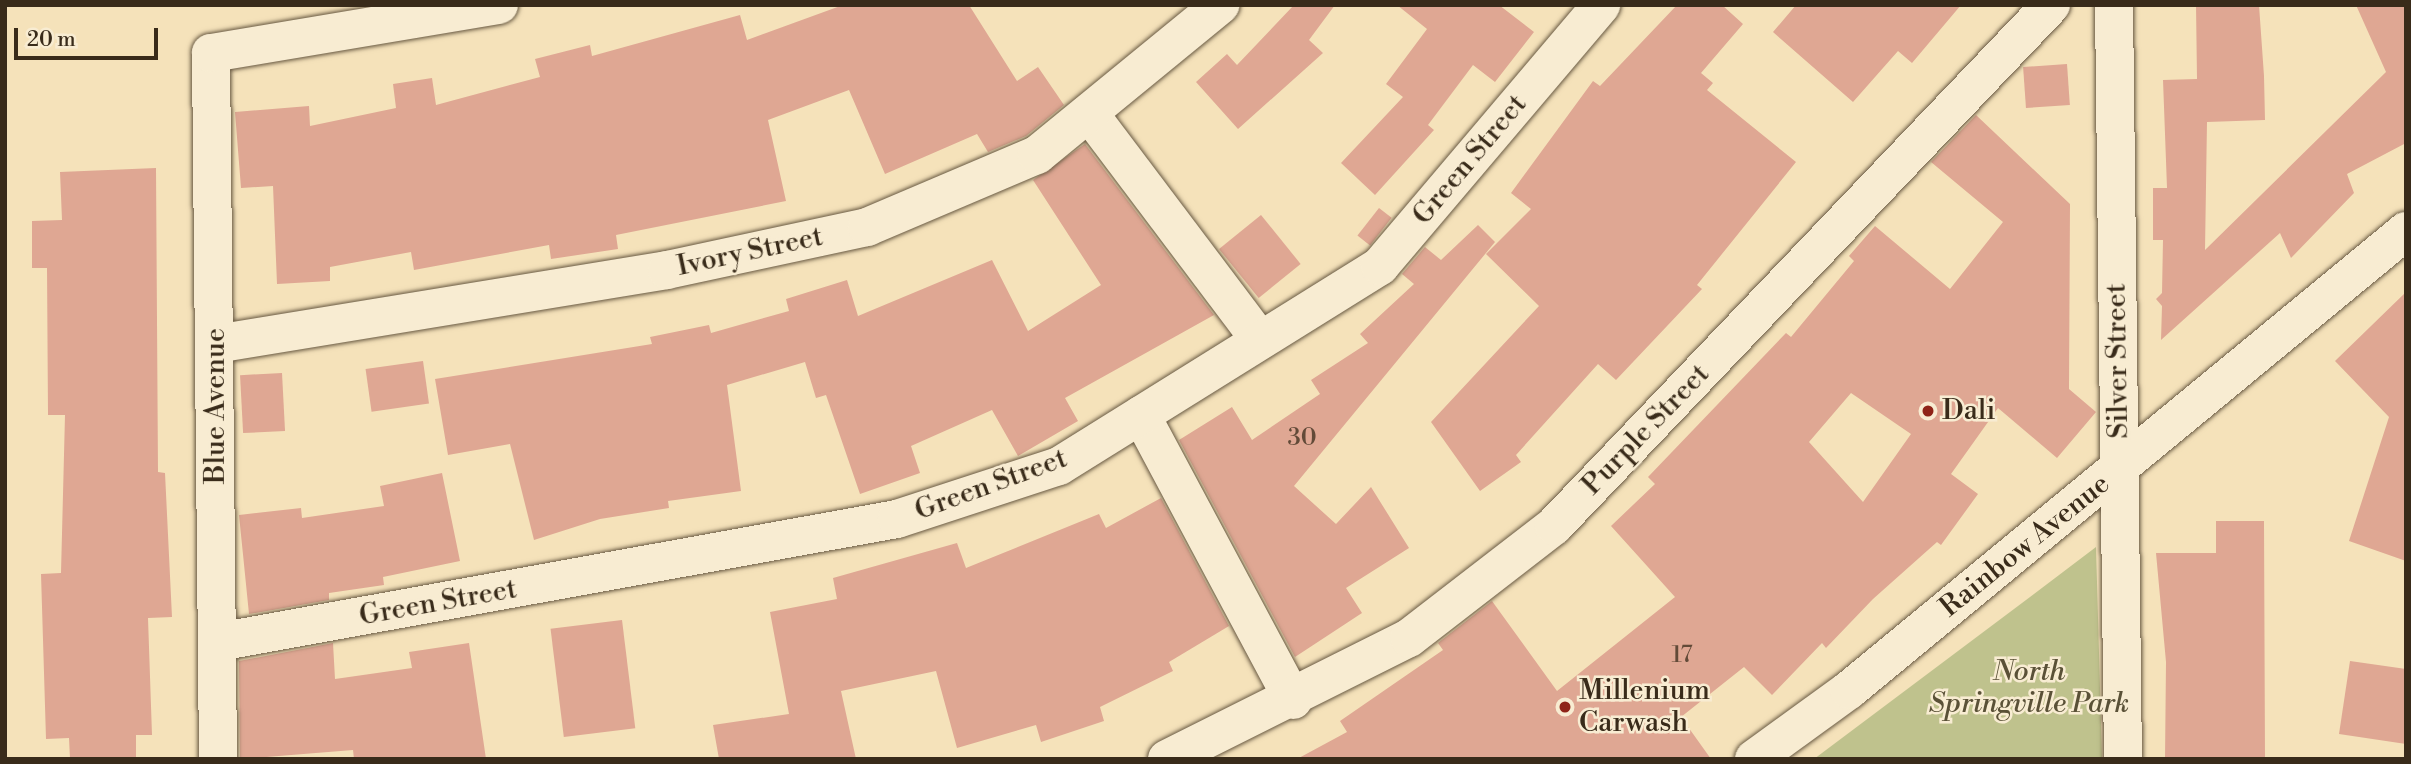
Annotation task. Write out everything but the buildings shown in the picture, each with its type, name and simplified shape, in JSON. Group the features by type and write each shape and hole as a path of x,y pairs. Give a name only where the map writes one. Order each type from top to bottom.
{"street":[{"name":"Blue Avenue","path":"218,759 212,54 499,5"},
{"name":"Ivory Street","path":"216,344 667,270 866,227 1037,155 1220,5"},
{"name":"Green Street","path":"218,642 897,519 1059,466 1380,266 1601,5"},
{"name":"Purple Street","path":"1167,759 1293,700 1409,638 1554,526 2051,5"},
{"name":"Silver Street","path":"2113,5 2123,759"},
{"path":"1089,113 1260,340"},
{"name":"Rainbow Avenue","path":"1754,759 2119,470 2406,231"},
{"path":"1141,415 1293,700"}],"green space":[{"name":"North Springville Park","path":"2096,547 2102,759 1814,759 2030,597"}],"place":[{"name":"Dali","path":"1928,411"},
{"name":"Millenium Carwash","path":"1565,707"}]}
